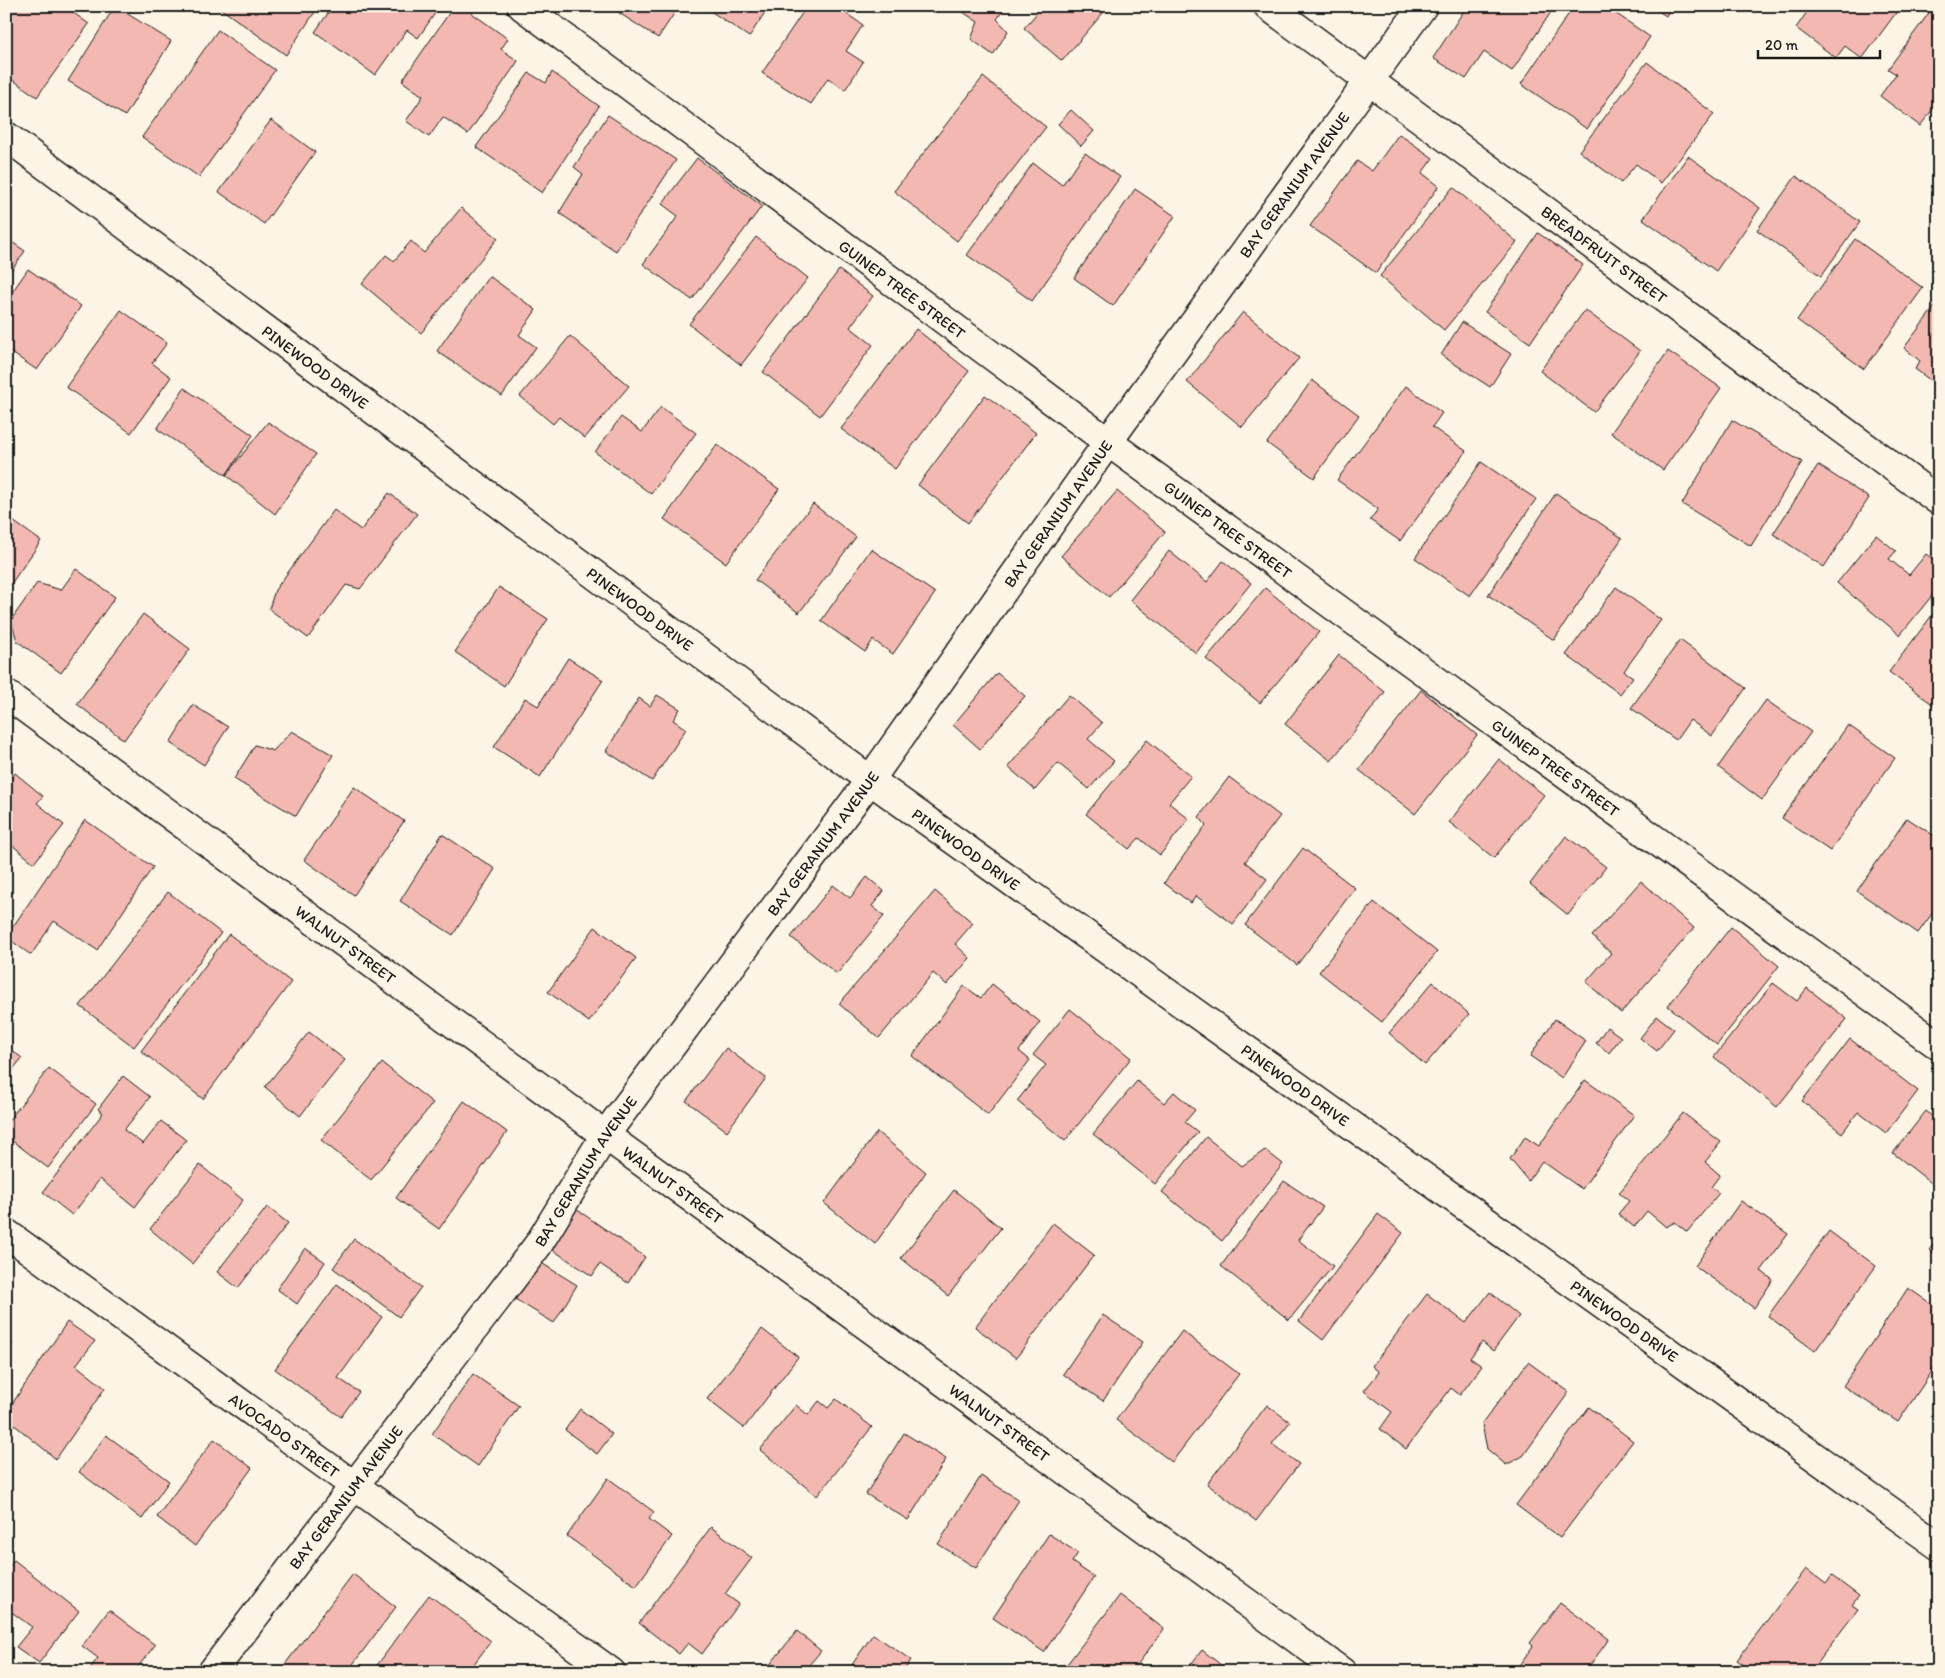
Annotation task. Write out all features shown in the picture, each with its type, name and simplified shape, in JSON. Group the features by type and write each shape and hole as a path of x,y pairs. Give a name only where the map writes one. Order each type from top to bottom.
{"street":[{"name":"GUINEP TREE STREET","path":"522,6 1108,442 1939,1046"},
{"name":"BREADFRUIT STREET","path":"1268,6 1939,502"},
{"name":"BAY GERANIUM AVENUE","path":"212,1672 352,1486 538,1245 605,1135 870,780 1108,442 1423,6"},
{"name":"PINEWOOD DRIVE","path":"6,136 870,780 1939,1546"},
{"name":"WALNUT STREET","path":"6,694 605,1135 1342,1672"},
{"name":"AVOCADO STREET","path":"6,1233 352,1486 611,1672"}],"building":[{"path":"6,6 70,6 68,9 89,24 37,97 6,75"},
{"path":"115,6 171,41 125,116 68,81"},
{"path":"217,6 319,6 286,55"},
{"path":"333,6 440,6 418,38 407,30 375,75 315,32"},
{"path":"454,6 462,6 508,39 501,49 518,61 468,134 443,117 429,137 406,121 423,96 402,81"},
{"path":"623,6 679,6 658,38 619,13"},
{"path":"703,6 769,6 749,37"},
{"path":"807,6 835,6 863,25 846,51 863,62 845,90 828,78 811,104 762,73"},
{"path":"954,6 1006,6 997,19 1008,31 993,55 971,39 978,22"},
{"path":"1043,6 1109,6 1062,61 1024,28"},
{"path":"1467,6 1555,6 1512,71 1484,52 1466,79 1433,58"},
{"path":"1574,6 1605,6 1650,37 1587,129 1521,84"},
{"path":"1651,6 1672,6 1666,16"},
{"path":"1811,6 1901,6 1862,59 1845,46 1836,58 1796,28"},
{"path":"1934,6 1939,6 1939,101 1920,126 1880,96 1896,74 1888,69"},
{"path":"218,30 275,70 199,177 142,137"},
{"path":"1647,62 1714,114 1661,183 1636,164 1621,183 1579,151"},
{"path":"552,72 599,106 542,193 476,147 529,73 546,83"},
{"path":"983,77 1046,127 957,241 894,191"},
{"path":"1071,110 1094,131 1081,146 1058,124"},
{"path":"608,115 676,160 616,251 559,213 583,174 574,167"},
{"path":"271,120 315,152 264,224 219,192"},
{"path":"1399,134 1433,158 1422,173 1439,186 1376,273 1310,226 1357,161 1372,171"},
{"path":"1085,153 1120,177 1032,301 967,255 1033,163 1062,185"},
{"path":"1688,156 1760,208 1716,271 1643,219"},
{"path":"697,158 762,206 692,300 643,264 678,216 662,204"},
{"path":"1796,176 1860,222 1821,276 1757,230"},
{"path":"1453,187 1517,242 1444,330 1380,276"},
{"path":"1135,189 1175,216 1113,306 1074,278"},
{"path":"461,208 498,238 421,333 362,284 386,255 394,261 411,241 424,253"},
{"path":"1538,233 1583,265 1530,343 1485,312"},
{"path":"756,237 808,278 741,365 689,324"},
{"path":"6,238 25,251 6,278"},
{"path":"1855,239 1923,288 1864,369 1797,320"},
{"path":"28,269 81,306 37,370 6,349 6,301"},
{"path":"839,270 873,296 850,327 873,345 820,416 763,372"},
{"path":"489,276 536,310 519,335 536,347 502,396 437,351"},
{"path":"1939,301 1938,386 1915,369 1920,361 1904,348"},
{"path":"121,310 167,343 152,363 171,377 131,433 66,387"},
{"path":"1585,310 1640,351 1594,412 1540,371"},
{"path":"1243,312 1299,358 1242,427 1187,382"},
{"path":"1462,322 1511,354 1490,387 1441,355"},
{"path":"916,329 969,371 895,469 841,429"},
{"path":"570,336 629,386 585,438 559,417 553,424 520,396"},
{"path":"1668,351 1721,388 1663,470 1611,433"},
{"path":"1312,380 1359,415 1314,478 1267,443"},
{"path":"1406,386 1442,413 1432,427 1466,451 1400,541 1370,520 1378,509 1337,480"},
{"path":"184,388 253,435 226,475 157,429"},
{"path":"985,395 1036,433 968,523 918,485"},
{"path":"661,407 696,433 651,494 595,452 621,417 642,432"},
{"path":"1732,420 1802,462 1751,546 1682,504"},
{"path":"268,422 316,454 275,514 226,475"},
{"path":"717,445 779,489 726,563 664,519"},
{"path":"1481,462 1536,499 1470,596 1415,558"},
{"path":"1818,465 1869,498 1824,567 1773,534"},
{"path":"1117,491 1165,532 1109,597 1061,556"},
{"path":"389,493 417,514 360,589 346,585 308,638 269,609 275,590 334,510 361,530"},
{"path":"1556,493 1622,538 1554,640 1488,595"},
{"path":"813,504 856,537 799,613 755,580"},
{"path":"6,516 41,541 6,591"},
{"path":"1876,535 1896,551 1889,559 1909,575 1926,554 1939,564 1939,587 1900,635 1837,583"},
{"path":"871,549 935,593 893,654 873,640 865,652 821,621"},
{"path":"1169,551 1207,582 1223,561 1251,583 1196,653 1130,600"},
{"path":"76,569 115,597 61,673 17,641 11,620 37,583 61,590"},
{"path":"499,587 548,619 504,686 455,652"},
{"path":"1616,587 1661,620 1624,671 1633,677 1620,694 1566,655"},
{"path":"1265,588 1319,632 1260,703 1206,659"},
{"path":"1939,606 1939,709 1889,672"},
{"path":"143,614 190,649 124,740 77,704"},
{"path":"1680,640 1746,688 1712,736 1690,720 1676,740 1631,708"},
{"path":"1339,655 1385,692 1331,761 1285,724"},
{"path":"568,658 603,680 540,777 494,747 525,698 538,706"},
{"path":"997,673 1025,696 980,749 953,725"},
{"path":"1421,690 1477,735 1415,814 1359,770"},
{"path":"657,695 680,709 673,720 686,729 652,781 606,751 639,698 650,706"},
{"path":"1069,695 1102,723 1088,739 1114,761 1089,789 1058,763 1035,790 1008,767"},
{"path":"1766,700 1811,732 1762,800 1718,767"},
{"path":"193,705 228,727 204,765 170,743"},
{"path":"1848,725 1895,758 1830,851 1782,818"},
{"path":"292,731 333,755 296,816 234,779 255,745 273,751"},
{"path":"1147,740 1191,776 1169,803 1189,819 1160,855 1139,838 1129,849 1086,814"},
{"path":"1499,759 1544,795 1494,858 1449,822"},
{"path":"15,773 43,796 37,803 64,825 34,863 6,840 6,778 9,781"},
{"path":"1229,777 1280,816 1245,862 1267,879 1233,924 1196,896 1191,903 1164,883 1206,825 1199,817"},
{"path":"354,787 404,821 354,895 304,860"},
{"path":"1907,818 1939,839 1939,904 1918,933 1857,891"},
{"path":"85,820 153,867 97,950 54,921 31,955 6,937"},
{"path":"442,834 495,869 453,935 400,901"},
{"path":"1566,836 1606,867 1568,915 1530,884"},
{"path":"1303,848 1355,888 1297,965 1245,925"},
{"path":"867,877 884,891 872,906 884,916 837,974 791,937 833,885 850,898"},
{"path":"1641,881 1694,928 1621,1013 1586,982 1611,953 1592,936"},
{"path":"935,891 973,923 955,944 970,958 947,985 933,973 879,1038 839,1004"},
{"path":"168,892 221,933 134,1047 80,1006"},
{"path":"1374,902 1437,952 1382,1022 1319,972"},
{"path":"595,927 636,958 589,1022 548,992"},
{"path":"1731,927 1779,966 1717,1045 1668,1006"},
{"path":"229,934 291,982 203,1099 141,1051"},
{"path":"1433,982 1469,1014 1425,1065 1389,1033"},
{"path":"1773,983 1797,1001 1807,988 1847,1019 1777,1107 1714,1057"},
{"path":"992,984 1040,1022 1019,1051 1030,1060 988,1115 912,1056 964,986 981,998"},
{"path":"1070,1009 1131,1058 1065,1141 1017,1101 1046,1065 1033,1055"},
{"path":"1657,1016 1674,1029 1657,1051 1640,1038"},
{"path":"1555,1019 1586,1041 1562,1078 1530,1056"},
{"path":"1607,1027 1621,1037 1609,1053 1596,1043"},
{"path":"309,1032 345,1060 300,1116 265,1087"},
{"path":"1850,1039 1918,1091 1886,1133 1858,1112 1842,1133 1802,1101"},
{"path":"6,1046 22,1058 6,1078"},
{"path":"726,1048 766,1078 727,1131 686,1101"},
{"path":"382,1063 433,1103 371,1180 321,1140"},
{"path":"49,1068 96,1104 48,1168 6,1136 6,1124"},
{"path":"123,1076 150,1097 124,1130 143,1144 161,1121 186,1140 135,1207 100,1179 72,1215 43,1192 103,1113 98,1109"},
{"path":"1585,1080 1634,1115 1582,1189 1542,1161 1528,1181 1510,1159 1525,1137 1539,1146"},
{"path":"1137,1081 1164,1103 1174,1092 1195,1110 1185,1122 1198,1132 1155,1184 1093,1134"},
{"path":"464,1101 507,1132 439,1229 396,1198"},
{"path":"1926,1111 1939,1122 1939,1189 1893,1153"},
{"path":"1683,1113 1721,1142 1705,1162 1720,1175 1711,1187 1719,1193 1687,1232 1675,1222 1666,1227 1647,1211 1634,1227 1618,1214 1629,1201 1619,1193"},
{"path":"877,1132 926,1172 875,1244 824,1203"},
{"path":"1206,1137 1242,1166 1265,1150 1283,1164 1222,1241 1162,1192"},
{"path":"200,1165 243,1200 192,1264 150,1229"},
{"path":"1284,1181 1323,1207 1298,1240 1333,1266 1289,1320 1221,1266"},
{"path":"954,1190 1001,1228 948,1296 901,1258"},
{"path":"1741,1201 1788,1234 1761,1271 1773,1280 1754,1308 1695,1266"},
{"path":"267,1207 288,1223 238,1288 217,1272"},
{"path":"576,1209 645,1257 628,1283 600,1264 592,1276 550,1248"},
{"path":"1378,1214 1403,1233 1323,1340 1299,1321"},
{"path":"1053,1223 1094,1255 1016,1358 975,1327"},
{"path":"1829,1231 1876,1266 1815,1351 1768,1316"},
{"path":"1939,1237 1939,1258 1929,1250"},
{"path":"354,1239 421,1287 399,1317 333,1268"},
{"path":"305,1248 325,1262 297,1304 277,1289"},
{"path":"538,1261 577,1285 554,1323 515,1299"},
{"path":"337,1284 382,1317 338,1378 359,1392 341,1417 275,1369"},
{"path":"1908,1288 1939,1309 1939,1361 1898,1422 1843,1386"},
{"path":"1490,1292 1519,1316 1493,1351 1482,1342 1470,1358 1482,1366 1460,1395 1451,1388 1406,1449 1380,1429 1392,1412 1364,1391 1379,1372 1372,1366 1427,1294 1466,1323"},
{"path":"1103,1315 1143,1342 1103,1401 1063,1374"},
{"path":"67,1322 95,1341 76,1365 105,1388 56,1459 6,1418 6,1413"},
{"path":"762,1329 798,1357 744,1428 707,1399"},
{"path":"1182,1331 1239,1374 1172,1462 1116,1420"},
{"path":"6,1339 13,1343 6,1354"},
{"path":"1528,1362 1569,1392 1523,1456 1506,1465 1487,1449 1482,1424"},
{"path":"473,1374 519,1406 478,1466 432,1434"},
{"path":"836,1399 872,1427 817,1496 760,1450 796,1405 808,1415 819,1401 828,1408"},
{"path":"1267,1405 1290,1422 1272,1444 1299,1464 1256,1521 1207,1484"},
{"path":"1589,1407 1633,1441 1560,1538 1516,1505"},
{"path":"580,1409 612,1434 597,1454 565,1430"},
{"path":"904,1433 946,1459 908,1520 866,1494"},
{"path":"106,1435 169,1481 142,1519 79,1472"},
{"path":"214,1439 252,1468 195,1546 157,1517"},
{"path":"981,1476 1019,1500 976,1568 938,1544"},
{"path":"608,1478 654,1512 649,1519 672,1536 636,1586 567,1536"},
{"path":"711,1527 752,1558 725,1594 739,1604 702,1654 688,1643 679,1654 639,1623"},
{"path":"1049,1534 1078,1553 1072,1562 1094,1577 1044,1652 993,1618"},
{"path":"14,1560 79,1611 39,1663 16,1647 32,1627 6,1608 6,1571"},
{"path":"1806,1569 1826,1584 1832,1576 1859,1596 1852,1605 1858,1609 1810,1672 1753,1672 1737,1660"},
{"path":"353,1574 396,1607 347,1672 280,1671"},
{"path":"429,1595 491,1641 468,1672 372,1672"},
{"path":"1120,1595 1164,1629 1132,1672 1061,1672"},
{"path":"1560,1603 1609,1639 1585,1672 1514,1672 1533,1646 1530,1643"},
{"path":"109,1610 155,1645 134,1672 87,1672 98,1658 82,1646"},
{"path":"797,1631 821,1651 803,1672 764,1672"},
{"path":"873,1634 911,1660 903,1672 847,1672"},
{"path":"1202,1650 1230,1672 1185,1672"}]}
